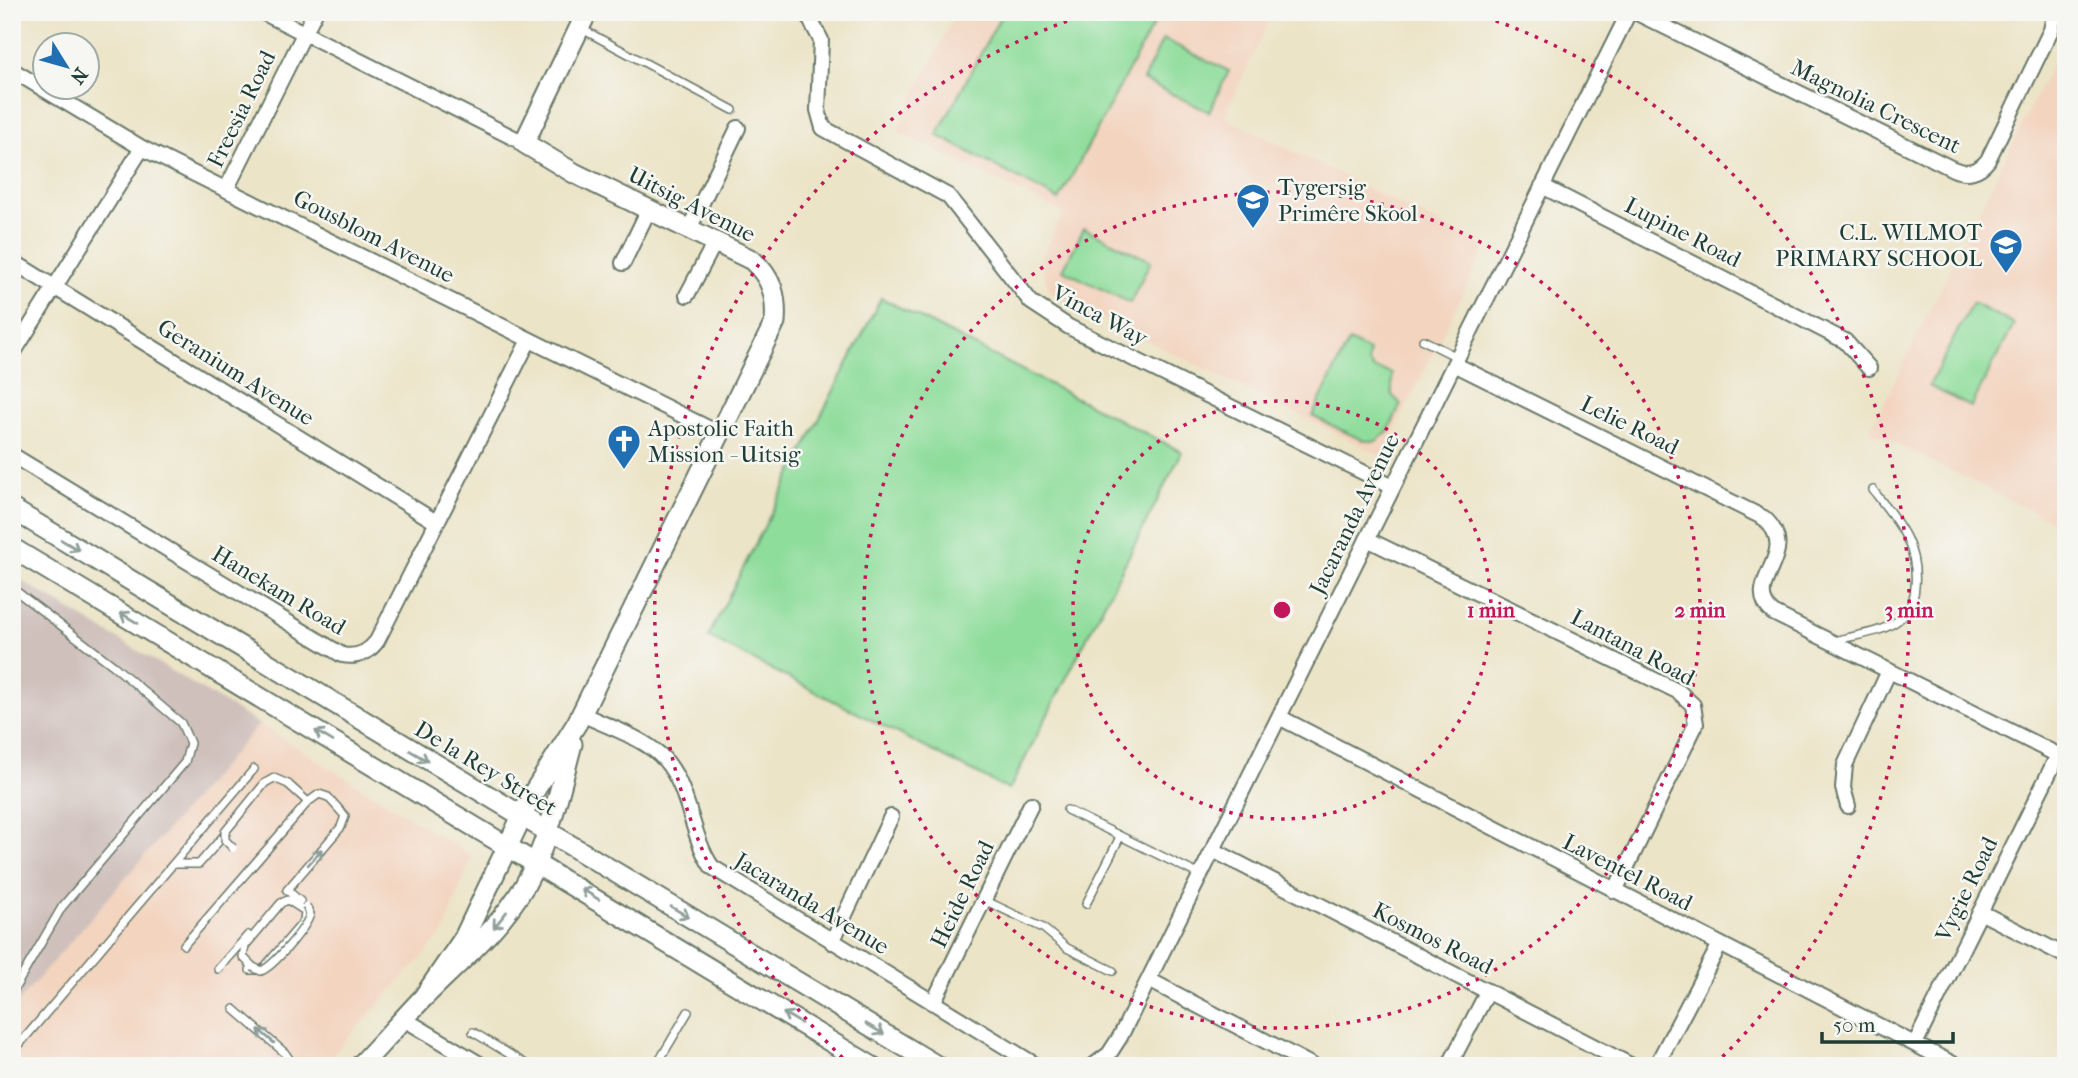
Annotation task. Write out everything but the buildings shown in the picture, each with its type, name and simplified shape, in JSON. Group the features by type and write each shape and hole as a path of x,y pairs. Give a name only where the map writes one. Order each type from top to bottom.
{"main road":[{"path":"524,143 583,20"},
{"name":"Uitsig Avenue","path":"423,998 464,938 521,817 579,719 775,322 776,302 768,277 759,267 690,229 549,159 524,143"},
{"name":"De la Rey Street","path":"12,509 937,1066"},
{"path":"12,548 871,1066"},
{"name":"Uitsig Avenue","path":"423,998 467,958 504,916 536,862 548,833 579,719"},
{"path":"360,1066 423,998"}],"street":[{"name":"Uitsig Avenue","path":"262,12 524,143"},
{"name":"Freesia Road","path":"227,188 315,12"},
{"name":"Vinca Way","path":"806,12 821,40 818,110 823,128 948,196 1031,302 1069,327 1393,487"},
{"name":"Jacaranda Avenue","path":"1093,1066 1116,1044 1149,980 1629,12"},
{"name":"Magnolia Crescent","path":"1635,12 1966,173 1979,169 1988,160 2051,30 2055,12"},
{"name":"Gousblom Avenue","path":"12,70 142,148 720,434"},
{"path":"690,229 738,128"},
{"path":"12,355 142,148"},
{"name":"Lupine Road","path":"1542,186 1845,341 1868,368"},
{"path":"623,263 649,209"},
{"path":"687,295 715,242"},
{"name":"Geranium Avenue","path":"12,261 436,522"},
{"name":"Hanekam Road","path":"12,455 349,657 367,652 377,641 529,340"},
{"name":"Lelie Road","path":"1456,361 1758,514 1770,523 1777,536 1777,558 1763,585 1765,604 1779,616 1830,642"},
{"name":"Lantana Road","path":"1367,539 1679,692 1693,705 1696,724 1615,891"},
{"path":"1830,642 2062,757"},
{"path":"1848,806 1843,788 1845,765 1889,671"},
{"name":"Laventel Road","path":"1279,717 1957,1066"},
{"name":"Jacaranda Avenue","path":"579,719 662,756 678,782 700,847 712,867 1037,1066"},
{"name":"Vygie Road","path":"1914,1044 2062,757"},
{"name":"Heide Road","path":"933,1003 1031,804"},
{"path":"832,942 891,817"},
{"name":"Kosmos Road","path":"1213,850 1632,1066"},
{"path":"1980,912 2066,956"},
{"path":"1656,1066 1720,944"},
{"path":"1149,980 1313,1066"},
{"path":"1449,1066 1488,991"},
{"path":"404,1018 484,1066"},
{"path":"1279,1066 1286,1052"}],"lane":[{"path":"583,20 733,110"},
{"path":"1423,340 1456,361"},
{"path":"1830,642 1892,624 1905,615 1915,594 1913,551 1892,512 1873,490"},
{"path":"12,588 114,666 181,723 190,743 185,762 50,923 12,993"},
{"path":"12,1053 254,769"},
{"path":"233,848 225,840 225,832 265,783 274,778 308,802"},
{"path":"174,864 199,864 267,785 277,781 287,786"},
{"path":"184,945 308,802 318,794 328,797 343,811 344,821 218,969"},
{"path":"1067,810 1200,876"},
{"path":"1086,904 1119,837"},
{"path":"287,890 305,907 310,914 306,923 270,967 261,971 252,968 243,957 243,950 281,903 292,900 305,907"},
{"path":"984,900 1043,928 1067,948 1112,971"},
{"path":"234,1009 285,1053 294,1066"},
{"path":"656,1066 688,1012"},
{"path":"473,1032 529,1066"},
{"path":"452,1066 463,1054"}],"shaded area":[{"name":"Tygersig Primêre Skool","path":"956,12 1273,12 1224,117 1486,247 1382,456 1051,293 1040,261 1063,213 897,131"},
{"name":"C.L. WILMOT PRIMARY SCHOOL","path":"2066,35 2066,528 1870,431"},
{"path":"12,575 259,724 12,1009"},
{"path":"259,724 472,856 443,934 322,1066 12,1066 12,1009"}],"green space":[{"path":"1003,12 1160,12 1059,200 937,135"},
{"path":"1163,39 1229,71 1209,112 1143,80"},
{"path":"1084,228 1151,261 1130,303 1063,270"},
{"path":"881,298 1182,452 1009,790 708,637"},
{"path":"1972,303 2014,324 1971,407 1929,386"},
{"path":"1349,341 1369,351 1368,362 1374,369 1392,373 1392,395 1401,404 1388,432 1376,441 1364,441 1312,416"}],"place":[{"name":"Tygersig Primêre Skool","path":"1253,230"},
{"name":"C.L. WILMOT PRIMARY SCHOOL","path":"2006,275"},
{"name":"Apostolic Faith Mission - Uitsig","path":"624,471"}]}
